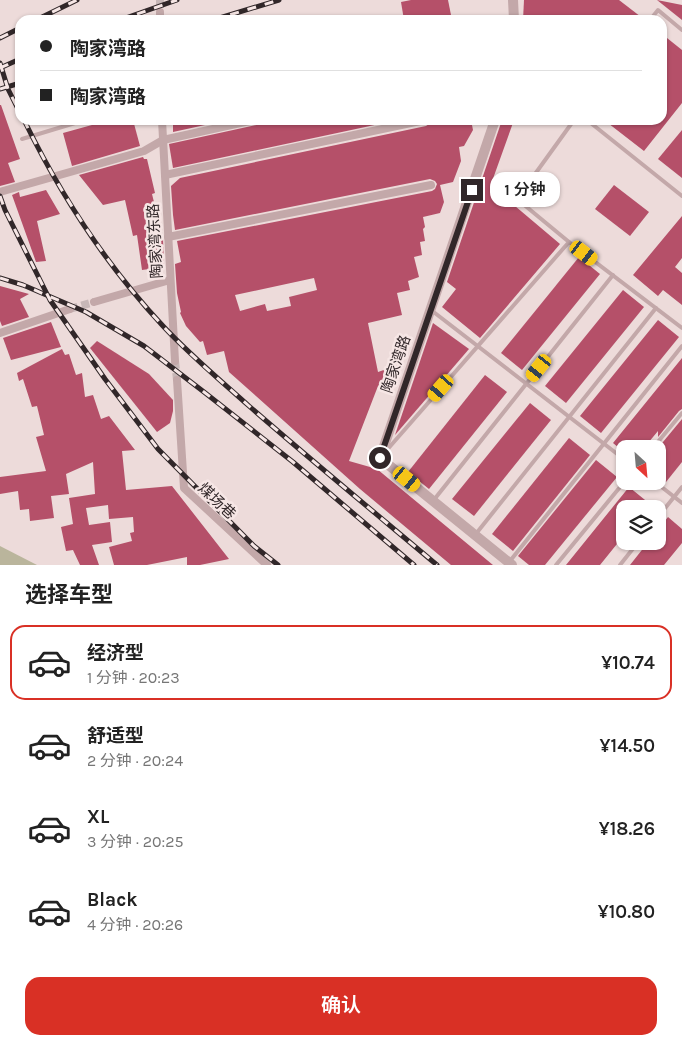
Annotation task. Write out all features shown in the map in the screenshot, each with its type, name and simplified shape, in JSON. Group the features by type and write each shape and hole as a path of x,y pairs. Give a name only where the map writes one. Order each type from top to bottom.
{"street":[{"path":"513,0 514,15"},
{"name":"陶家湾东路","path":"162,125 176,361"},
{"path":"0,192 144,151 163,140 231,125"},
{"path":"165,175 401,125"},
{"name":"陶家湾路","path":"380,458 493,125"},
{"path":"168,237 432,185"},
{"path":"94,302 170,280"},
{"path":"0,333 70,309"},
{"name":"煤场巷","path":"177,381 184,488 267,565"},
{"path":"380,458 510,564"}],"lane":[{"path":"654,15 658,10 664,15"},
{"path":"667,18 682,30"},
{"path":"22,139 68,125"},
{"path":"570,125 517,199 569,242 682,328"},
{"path":"593,125 682,196"},
{"path":"380,458 569,242"},
{"path":"433,501 613,276"},
{"path":"475,535 656,308"},
{"path":"431,310 616,453"},
{"path":"510,564 682,346"},
{"path":"660,440 682,413"},
{"path":"666,507 682,487"},
{"path":"556,565 618,490"},
{"path":"665,490 682,503"},
{"path":"620,565 631,550"}],"shaded area":[{"path":"0,546 37,565 0,565"}],"building":[{"path":"411,0 448,0 451,15 403,15 401,2"},
{"path":"524,0 619,0 638,15 523,15"},
{"path":"657,0 682,5 682,20"},
{"path":"667,38 682,50 682,103 667,122"},
{"path":"0,105 20,159 8,163 15,182 0,186"},
{"path":"92,125 134,125 140,146 72,166 63,133"},
{"path":"173,125 205,125 173,132"},
{"path":"256,125 375,125 173,168 169,144"},
{"path":"472,125 473,130 464,146 459,147 461,161 453,182 440,185 444,202 440,213 423,217 425,241 420,242 422,255 414,257 419,277 408,281 410,290 397,293 402,315 368,323 378,372 398,365 394,380 378,386 349,461 377,469 493,565 451,565 360,489 229,372 224,351 207,355 203,341 200,342 186,326 180,313 175,264 181,262 177,241 432,191 437,184 430,179 175,230 171,186 180,178 426,126","holes":["314,278 317,290 289,297 291,306 267,311 265,304 240,311 235,295"]},
{"path":"500,125 512,125 490,187 560,244 480,338 442,307 456,289 447,282"},
{"path":"610,125 665,125 644,151"},
{"path":"682,130 682,178 658,159"},
{"path":"143,157 147,159 155,193 152,194 163,239 164,267 142,270 137,235 133,236 125,200 103,205 79,175"},
{"path":"614,185 649,212 630,236 595,209"},
{"path":"46,190 60,214 37,221 46,261 36,262 12,195 19,192 20,197"},
{"path":"682,216 682,258 675,267 682,273 682,305 663,290 658,296 633,275"},
{"path":"579,257 600,274 522,370 501,353"},
{"path":"0,286 29,294 20,299 29,317 2,326 0,321"},
{"path":"623,290 644,307 566,403 545,386"},
{"path":"658,320 679,337 601,433 580,416"},
{"path":"51,322 61,347 11,360 3,338"},
{"path":"433,323 469,349 395,435"},
{"path":"97,341 149,374 173,400 170,423 157,432 90,348"},
{"path":"62,349 65,355 69,354 76,375 82,373 85,397 93,395 101,419 109,416 135,450 122,451 126,490 172,486 229,559 200,565 187,565 187,557 147,565 114,565 109,547 132,541 130,533 134,532 133,517 109,519 108,505 86,508 89,525 110,522 112,542 92,545 99,565 80,565 73,550 66,551 61,527 73,524 69,498 95,494 93,462 66,474 69,494 51,496 54,518 30,521 29,509 20,510 18,491 0,494 0,477 46,471 36,437 44,435 37,406 32,407 23,379 19,381 17,373"},
{"path":"682,358 682,409 658,437 658,431 650,440 616,440 616,446 613,443"},
{"path":"485,375 507,392 429,489 408,472"},
{"path":"530,403 551,420 474,516 452,499"},
{"path":"682,419 682,462 666,482 666,440"},
{"path":"569,438 590,455 513,551 492,534"},
{"path":"596,460 616,476 545,565 529,565 518,556"},
{"path":"627,490 633,490 645,500 618,500"},
{"path":"616,503 616,545 600,565 566,565"},
{"path":"668,517 682,529 682,543 664,565 630,565 642,550 666,550 666,520"}],"tunnel":[{"path":"160,0 160,12"},
{"path":"70,309 94,302"},
{"path":"175,361 177,380"}],"railway":[{"path":"46,15 77,0"},
{"path":"134,15 177,0"},
{"path":"230,15 279,0"},
{"path":"0,38 15,30"},
{"path":"0,68 15,61"},
{"path":"0,63 8,89 15,103"},
{"path":"0,89 15,84"},
{"path":"26,125 53,175 86,228 123,279 163,326 194,357 249,406 437,565"},
{"path":"0,196 5,210 50,300 105,379 158,449 254,546 278,565"},
{"path":"0,278 23,285 86,312 144,346 293,462 414,565"}],"route":[{"path":"380,458 472,190"}]}
